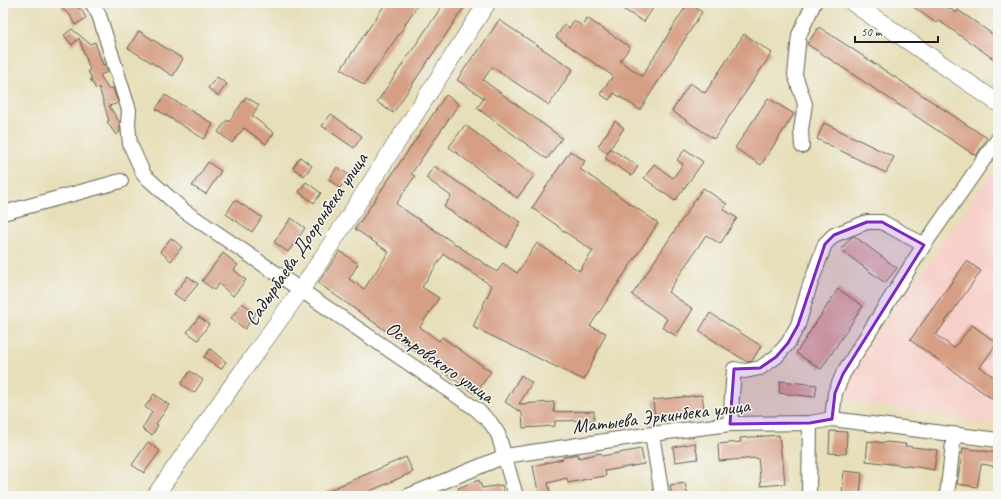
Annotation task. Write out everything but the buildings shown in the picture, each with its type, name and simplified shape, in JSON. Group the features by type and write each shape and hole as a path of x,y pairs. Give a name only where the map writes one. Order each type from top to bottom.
{"main road":[{"name":"Садырбаева Дооронбека улица","path":"156,496 231,387 301,290 487,3"},
{"path":"853,3 998,103"}],"street":[{"name":"Островского улица","path":"92,3 99,15 129,110 128,124 130,144 144,175 183,210 476,409 490,422 498,434 516,496"},
{"path":"802,146 801,130 805,104 795,75 799,35 814,3"},
{"path":"832,419 835,393 843,374 924,245 998,139"},
{"path":"3,213 121,181"},
{"path":"730,424 734,369 746,371 760,368 776,357 788,343 798,325 809,288 825,244 834,235 867,222 882,222 924,245"},
{"name":"Матыева Эркинбека улица","path":"408,496 505,456 730,424 810,423 832,419 998,440"},
{"path":"809,496 810,423"},
{"path":"652,434 662,496"},
{"path":"947,496 954,434"}],"highlighted area":[{"path":"867,222 882,222 924,245 843,374 835,393 832,419 810,423 730,424 734,369 760,368 776,357 788,343 798,325 825,244 834,235"}],"shaded area":[{"path":"998,164 998,426 848,400 847,377"}]}
